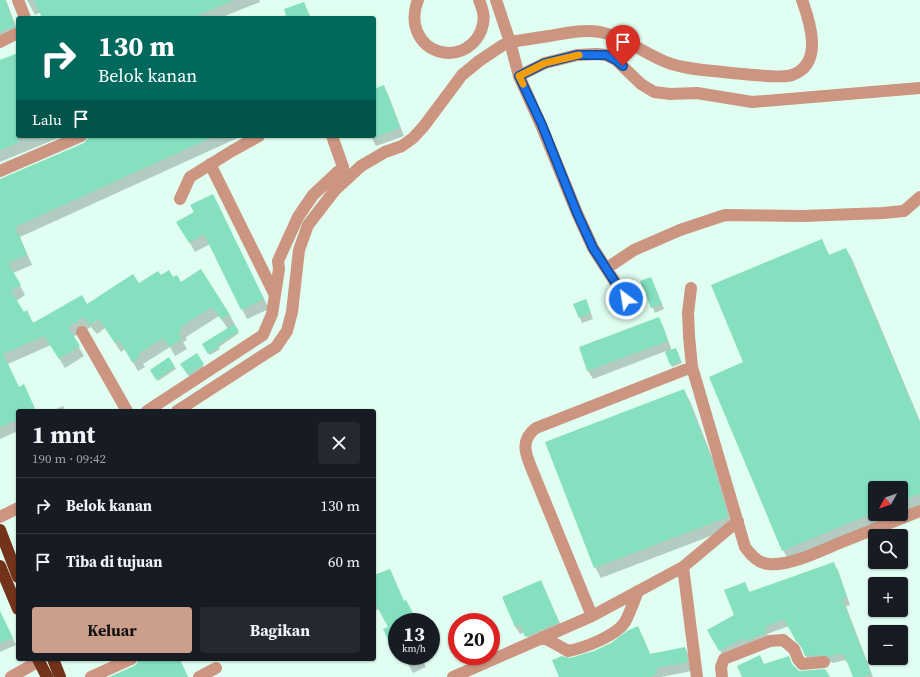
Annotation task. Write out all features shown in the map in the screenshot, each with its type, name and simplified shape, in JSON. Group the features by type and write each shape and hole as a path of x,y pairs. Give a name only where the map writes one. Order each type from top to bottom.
{"highway":[{"path":"0,530 16,572"},
{"path":"0,566 16,604"},
{"path":"39,661 47,677"},
{"path":"56,661 60,677"}],"street":[{"path":"18,0 25,16"},
{"path":"418,0 413,12 414,24 418,36 426,45 437,51 450,53 462,50 472,44 480,34 484,23 483,10 479,0"},
{"path":"496,0 510,42 519,76 542,125 577,213 593,248 626,299"},
{"path":"180,409 276,347 287,331 292,312 299,250 308,225 335,190 361,166 385,152 402,146 413,138 424,126 462,75 479,61 503,45 510,42 566,32 599,32 617,37 667,62 694,68 744,74 787,76 792,75 805,66 810,58 813,47 812,36 802,0"},
{"path":"0,42 16,34"},
{"path":"519,76 545,63 577,55 597,54 606,55 616,60 641,84 654,92 670,94 697,93 752,102 920,88"},
{"path":"0,171 76,138"},
{"path":"180,199 190,177 256,138"},
{"path":"150,409 263,335 272,314 279,269 278,261 298,217 313,195 343,167 333,138"},
{"path":"210,164 275,295"},
{"path":"607,268 634,250 680,230 725,215 803,216 883,214 904,210 920,197"},
{"path":"691,288 688,313 692,367 745,547 749,554 754,558 768,564 782,563 806,557 920,511"},
{"path":"82,332 126,409"},
{"path":"263,335 276,347"},
{"path":"592,616 527,458 525,442 527,436 536,428 692,367"},
{"path":"0,517 16,509"},
{"path":"453,677 592,616 683,567 738,521"},
{"path":"683,567 697,677"},
{"path":"543,637 568,651 608,636 618,630 625,622 638,591"},
{"path":"722,677 721,667 724,659 774,640 783,640 794,648 798,659 802,664 824,662"},
{"path":"11,677 37,661"},
{"path":"92,677 127,661"},
{"path":"199,677 216,668"}],"building":[{"path":"0,0 5,0 15,26 0,32"},
{"path":"34,0 234,0 196,16 41,16"},
{"path":"304,2 309,16 286,16 284,9"},
{"path":"16,54 16,138 18,138 18,143 0,150 0,60"},
{"path":"384,85 400,128 376,137 376,88"},
{"path":"88,138 211,138 15,227 27,255 8,263 21,285 11,291 24,312 27,310 33,323 82,295 87,304 133,274 139,283 158,271 161,275 169,270 173,277 177,275 181,282 201,269 230,315 221,319 212,307 181,327 182,330 178,332 182,339 169,347 163,338 138,354 140,357 132,362 119,340 115,343 99,319 90,325 84,317 68,327 80,346 59,359 44,336 3,354 19,387 24,384 35,409 16,409 16,420 0,427 0,179 84,143"},
{"path":"213,194 264,299 241,310 204,234 189,243 176,222 194,212 190,205"},
{"path":"822,239 829,255 846,248 920,423 920,494 908,498 908,481 868,481 868,515 782,551 709,377 743,362 711,285"},
{"path":"651,277 662,304 651,308 640,281"},
{"path":"586,299 591,313 579,318 573,304"},
{"path":"659,317 668,341 587,371 579,347"},
{"path":"234,324 239,331 219,344 220,346 208,354 202,344"},
{"path":"676,348 681,361 670,365 665,352"},
{"path":"197,353 204,364 188,375 180,364"},
{"path":"169,357 175,367 156,380 150,370"},
{"path":"684,389 711,458 728,517 594,568 545,442"},
{"path":"834,562 847,597 842,599 871,674 863,677 853,677 844,654 841,655 840,653 829,657 823,655 805,656 801,646 796,641 784,619 764,627 767,632 745,641 744,638 719,651 707,630 734,615 724,590 745,582 749,592"},
{"path":"390,569 404,601 406,600 413,613 388,613 388,627 376,605 376,574"},
{"path":"541,580 559,622 525,637 520,624 515,627 502,597"},
{"path":"0,611 13,638 0,643"},
{"path":"638,626 650,654 685,647 688,662 656,668 658,673 650,677 559,677 552,660 562,656 570,658 594,651 611,643 627,631"},
{"path":"388,627 388,640 383,629"},
{"path":"760,655 764,664 789,656 792,664 799,671 825,669 830,677 742,677 737,666"},
{"path":"138,661 181,661 188,677 109,677 134,666"}],"slow traffic":[{"path":"523,84 519,76 545,63 579,55"}],"route":[{"path":"623,66 616,60 606,55 577,55 545,63 519,76 542,125 577,213 593,248 626,299"}]}
